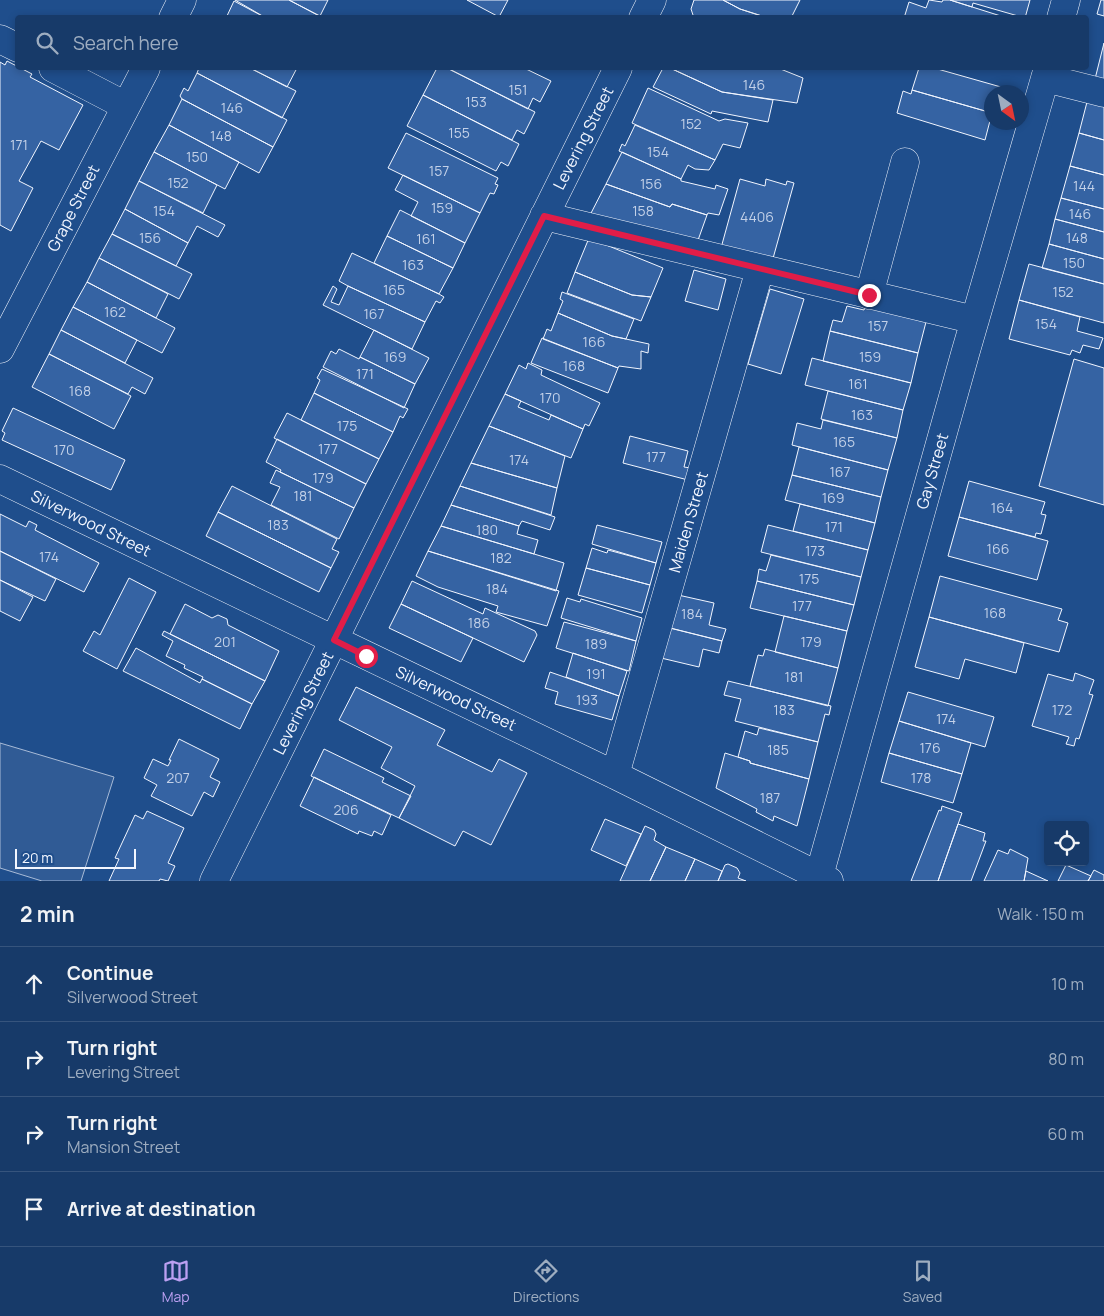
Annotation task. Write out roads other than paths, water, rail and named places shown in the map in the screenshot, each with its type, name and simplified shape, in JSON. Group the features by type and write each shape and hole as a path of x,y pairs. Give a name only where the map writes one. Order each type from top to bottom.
{"street":[{"path":"174,15 182,0"},
{"path":"644,15 652,0"},
{"path":"1062,15 1066,0"},
{"path":"0,39 15,46"},
{"path":"57,70 126,106"},
{"name":"Grape Street","path":"0,349 145,70"},
{"name":"Levering Street","path":"214,881 617,70"},
{"path":"1046,73 1104,93"},
{"name":"Gay Street","path":"824,879 975,320 1046,73"},
{"path":"869,295 905,162"},
{"path":"544,216 975,320"},
{"name":"Maiden Street","path":"615,774 760,268"},
{"name":"Silverwood Street","path":"0,479 615,774 824,879"}]}
